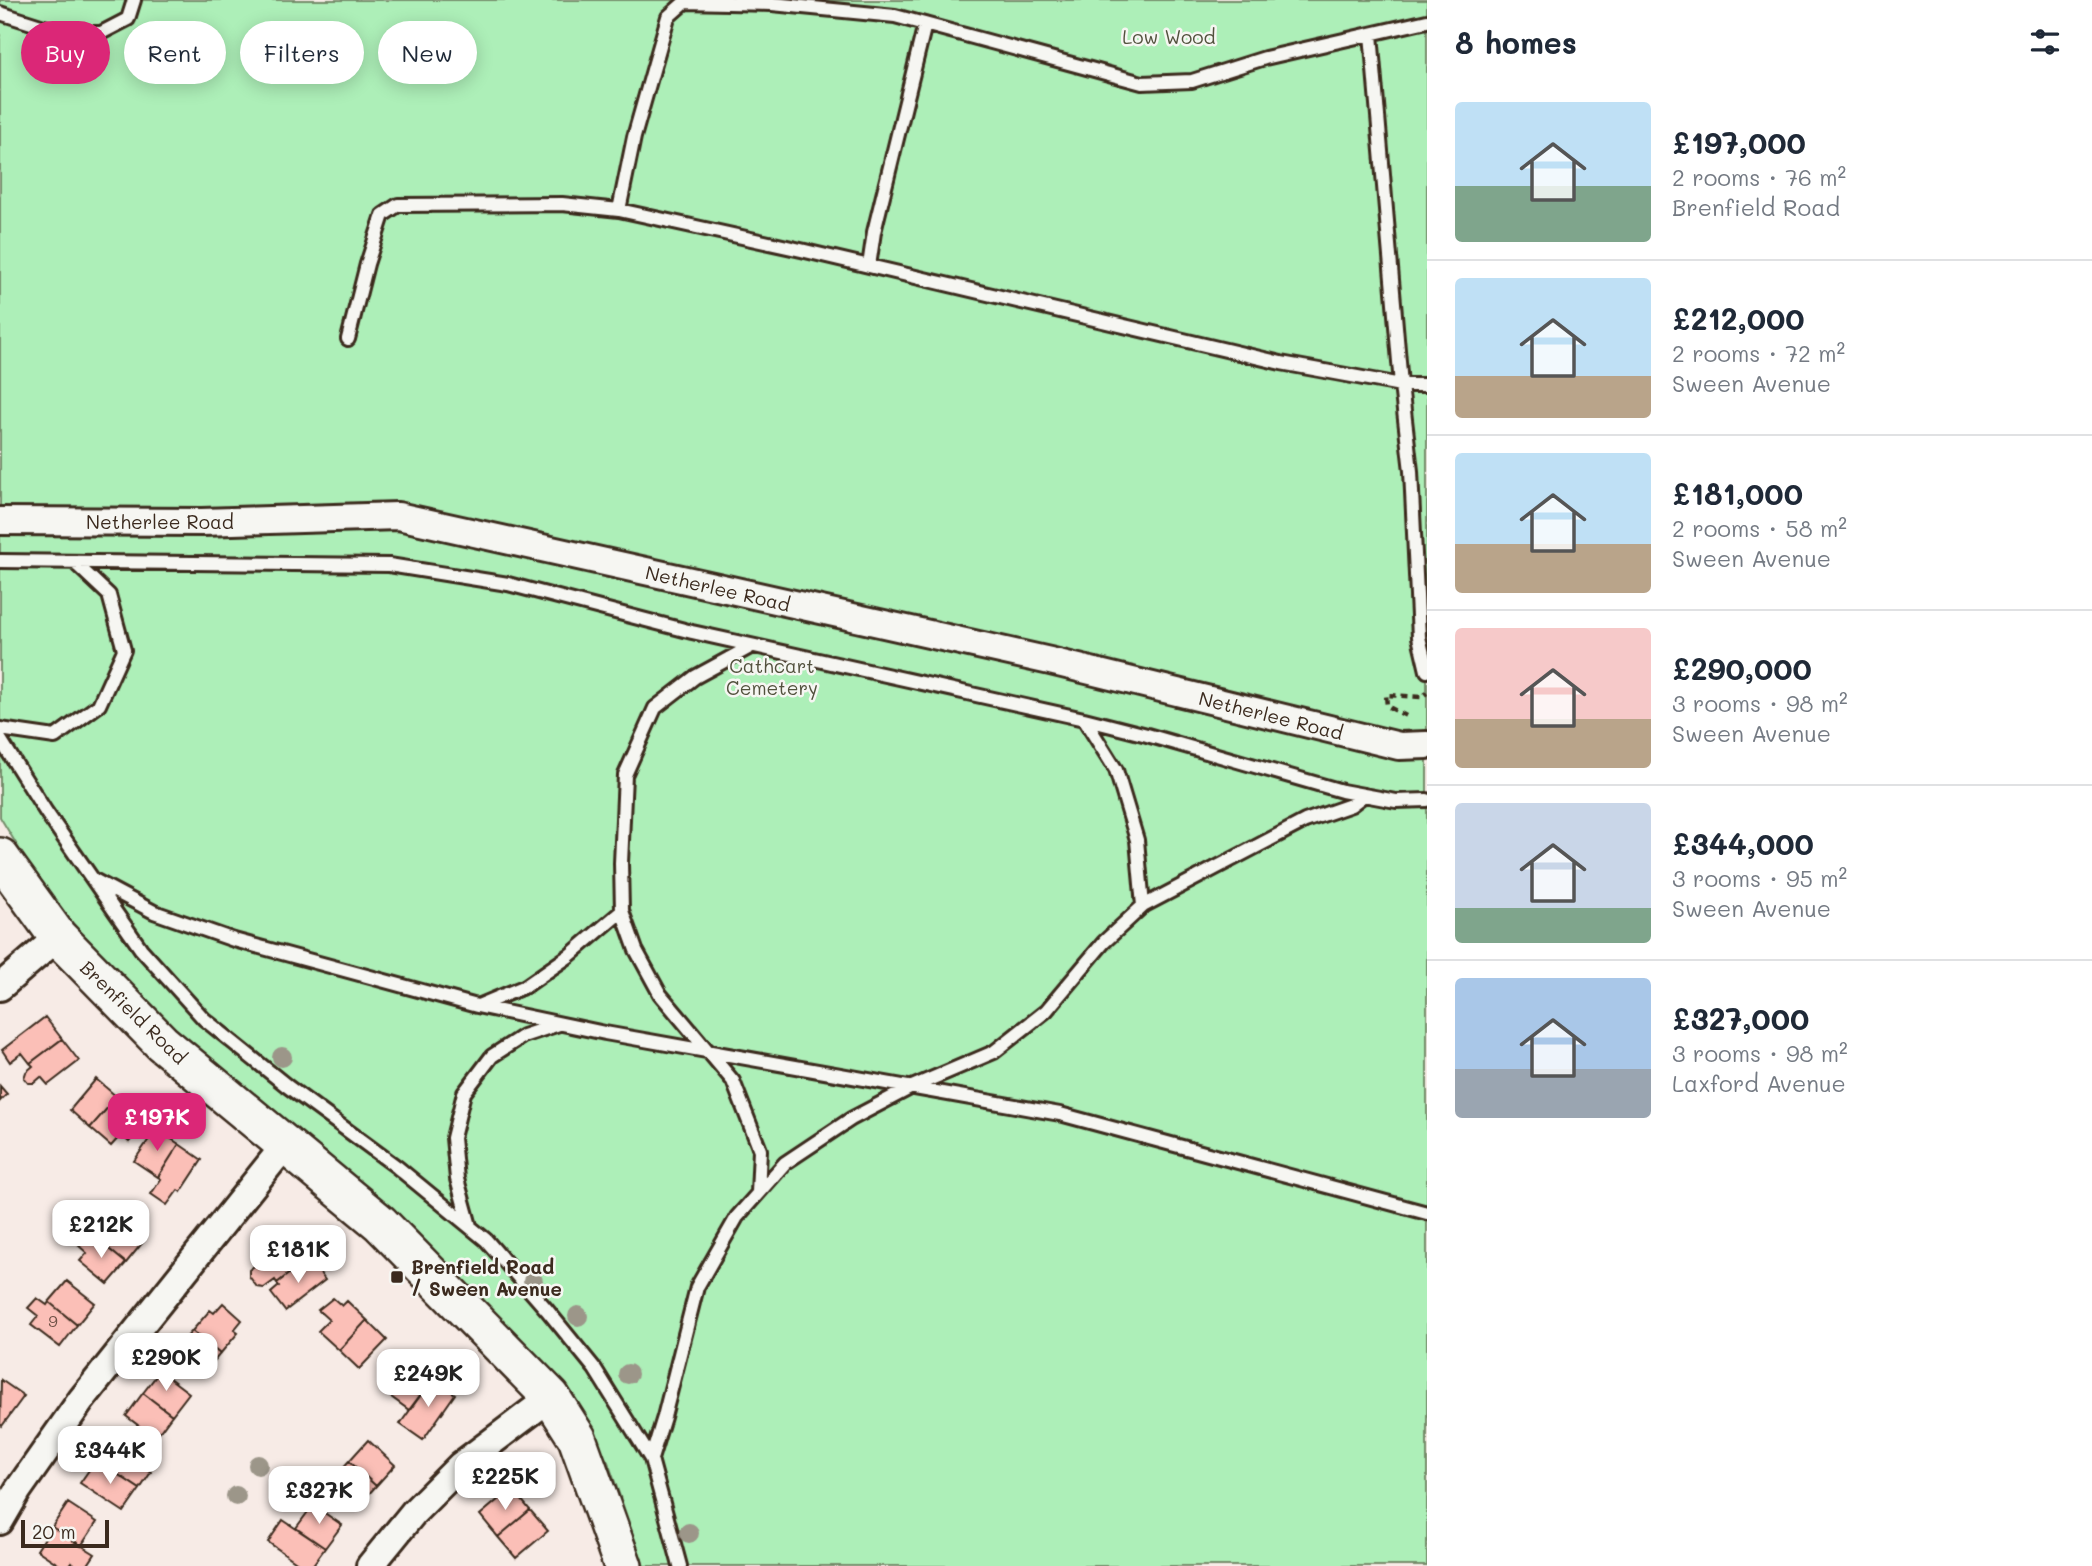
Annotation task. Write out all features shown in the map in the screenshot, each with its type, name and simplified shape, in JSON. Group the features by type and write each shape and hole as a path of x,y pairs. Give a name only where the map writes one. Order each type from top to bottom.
{"street":[{"name":"Netherlee Road","path":"0,521 202,522 398,516 1050,661 1399,746 1427,745"},
{"name":"Brenfield Road","path":"0,857 58,937 162,1043 380,1223 551,1397 577,1438 623,1566"},
{"path":"0,987 58,937"},
{"path":"0,1521 9,1485 286,1144"},
{"path":"370,1566 414,1513 461,1465 551,1397"}],"lane":[{"path":"0,13 63,33 101,33 128,19 134,0"},
{"path":"620,209 634,136 668,17 685,2 785,5 895,16 1142,83 1192,81 1265,58 1427,21"},
{"path":"869,266 874,232 925,24"},
{"path":"1371,34 1401,385 1411,471 1419,637 1427,671"},
{"path":"348,339 383,215 398,205 562,204 620,209 1281,363 1401,385 1427,385"},
{"path":"0,561 389,565 508,584 752,646 1147,734 1342,791 1396,801 1427,800"},
{"path":"0,729 55,737 99,705 124,650 109,595 74,562"},
{"path":"752,646 695,677 655,708 625,775 621,863 622,911 635,950 660,994 733,1081 760,1150 758,1193"},
{"path":"1084,719 1116,770 1137,839 1143,906"},
{"path":"0,739 46,812 141,949 204,1019 287,1086 397,1167 486,1240 596,1369 651,1459 680,1566"},
{"path":"651,1459 697,1287 737,1217 785,1163 851,1119 912,1087 994,1052 1046,1011 1104,942 1143,906 1305,821 1351,806 1364,795"},
{"path":"94,880 153,912 234,940 478,1006 560,1024 1060,1114 1427,1213"},
{"path":"478,1006 526,986 569,957 622,911"},
{"path":"470,1227 457,1179 453,1138 464,1093 492,1056 523,1036 560,1024"}],"green space":[{"name":"Cathcart Cemetery","path":"0,0 1427,0 1427,1566 644,1566 608,1462 563,1394 168,1028 47,895 0,817"}],"building":[{"path":"45,1017 62,1039 30,1063 22,1053 10,1062 2,1050"},
{"path":"62,1039 79,1061 48,1085 41,1077 34,1083 28,1083 24,1078 33,1066 30,1063"},
{"path":"96,1079 117,1097 90,1128 70,1110"},
{"path":"0,1086 7,1094 0,1101"},
{"path":"117,1097 146,1122 129,1142 121,1135 111,1146 90,1128"},
{"path":"156,1129 179,1144 158,1177 134,1161"},
{"path":"179,1144 202,1160 181,1192 178,1190 167,1205 151,1194 161,1179 158,1177"},
{"path":"116,1218 144,1241 126,1263 98,1240"},
{"path":"88,1235 126,1263 108,1284 80,1261 87,1253 79,1246"},
{"path":"292,1237 309,1258 277,1283 275,1280 264,1288 257,1287 249,1276 249,1270"},
{"path":"309,1258 325,1280 285,1311 271,1293 279,1286 277,1283"},
{"path":"67,1281 95,1303 77,1325 49,1302"},
{"path":"37,1298 47,1305 49,1302 77,1325 60,1347 31,1325 38,1316 28,1308"},
{"path":"333,1298 342,1306 347,1301 367,1320 339,1350 318,1331 329,1320 318,1310"},
{"path":"223,1303 242,1320 234,1330 238,1333 220,1354 192,1331 210,1310 214,1313"},
{"path":"367,1320 387,1340 359,1369 339,1350"},
{"path":"192,1331 220,1354 202,1376 174,1352"},
{"path":"410,1361 433,1378 409,1410 387,1394"},
{"path":"160,1371 189,1393 172,1415 143,1393"},
{"path":"433,1378 455,1394 423,1440 400,1424"},
{"path":"1,1380 24,1396 2,1426 0,1424"},
{"path":"143,1393 172,1415 155,1438 126,1416"},
{"path":"111,1437 141,1457 138,1463 151,1472 140,1489 96,1460"},
{"path":"368,1440 395,1465 376,1486 349,1461"},
{"path":"96,1460 140,1489 124,1512 80,1483"},
{"path":"349,1461 376,1486 357,1507 330,1482"},
{"path":"512,1488 530,1510 498,1537 480,1515"},
{"path":"68,1503 97,1522 81,1546 52,1527"},
{"path":"313,1505 342,1525 325,1548 296,1528"},
{"path":"530,1510 548,1531 516,1558 498,1537"},
{"path":"283,1520 325,1548 312,1566 302,1566 268,1542"},
{"path":"52,1527 95,1554 87,1566 76,1566 71,1562 68,1566 61,1566 37,1550"}],"place":[{"name":"Brenfield Road / Sween Avenue","path":"397,1277"}],"park label":[{"name":"Low Wood","path":"1169,36"}]}
